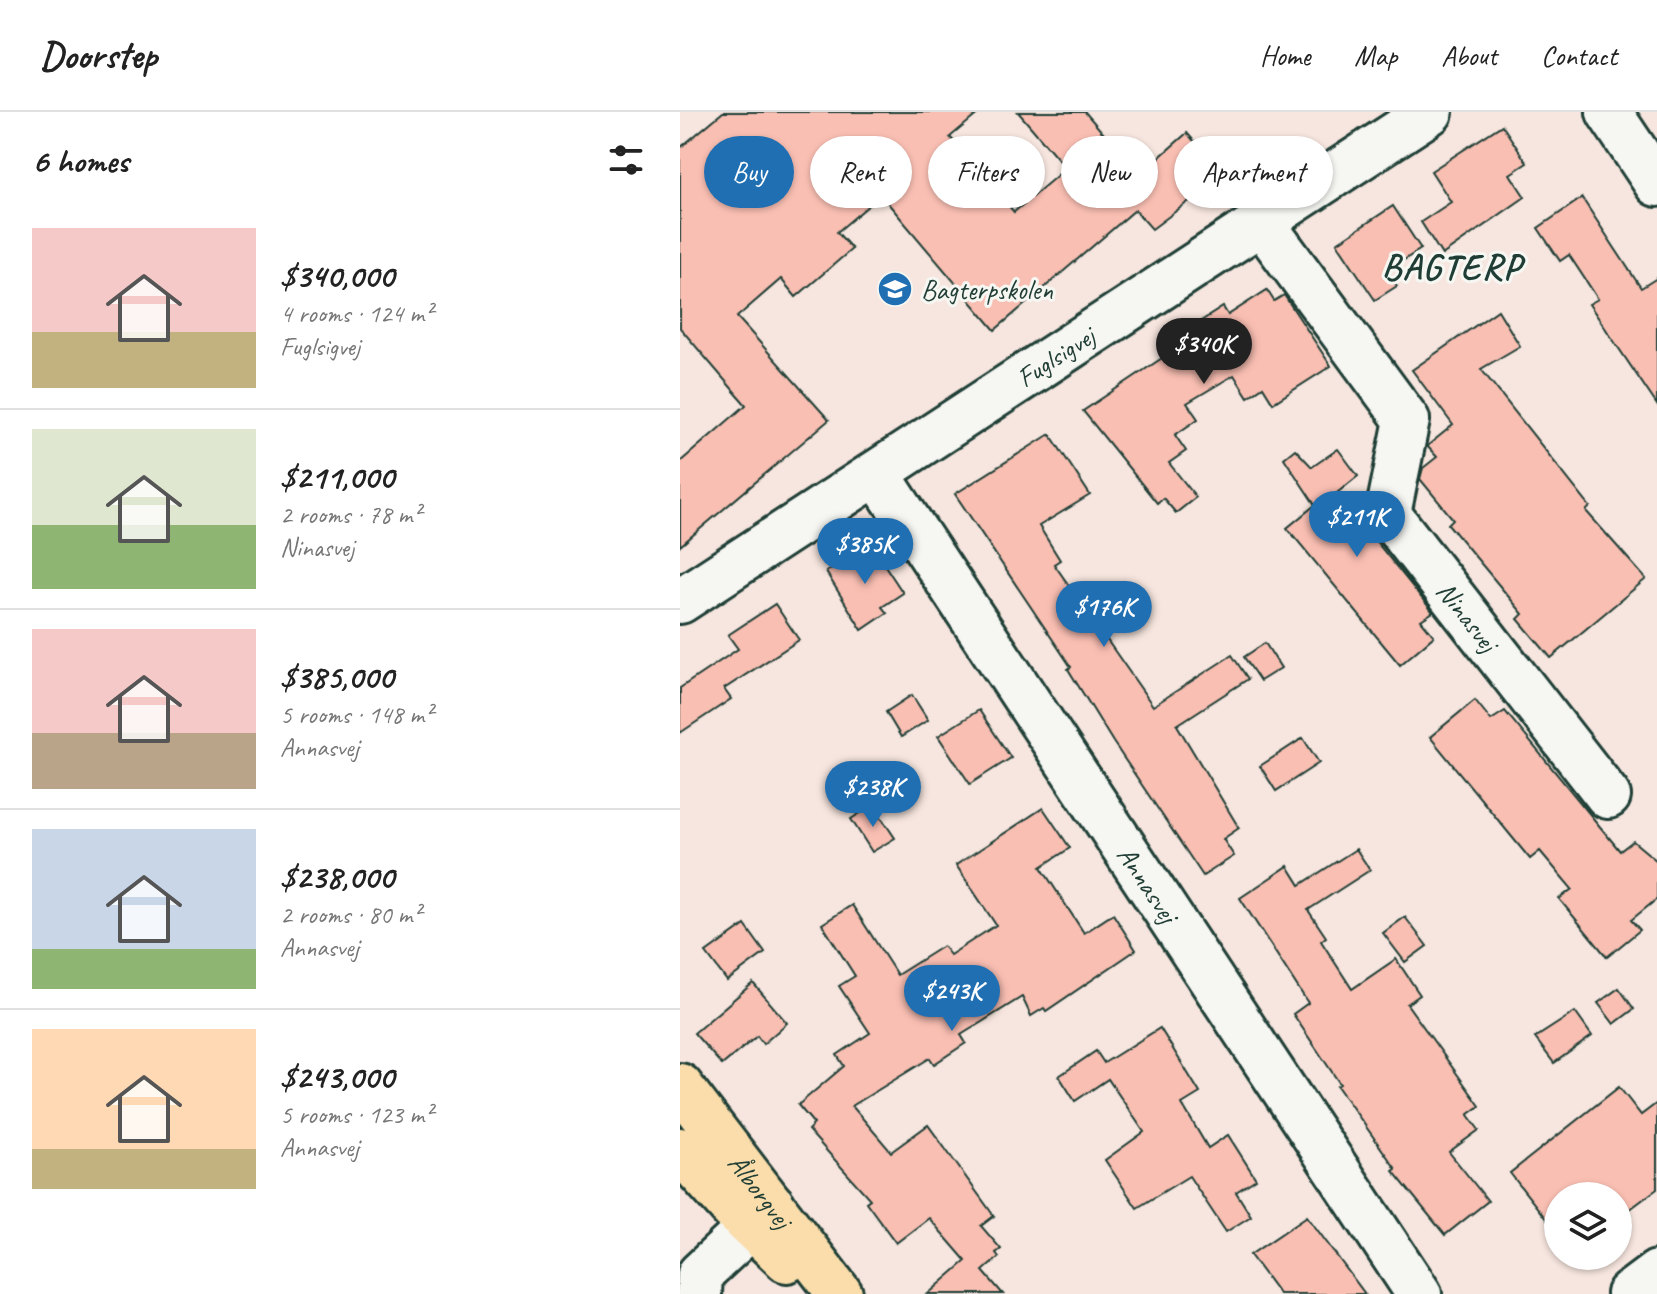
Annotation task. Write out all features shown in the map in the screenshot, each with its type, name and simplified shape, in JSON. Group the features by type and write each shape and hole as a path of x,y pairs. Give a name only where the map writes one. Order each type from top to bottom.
{"main road":[{"name":"Ålborgvej","path":"680,1086 761,1216 824,1294"},
{"name":"Ålborgvej","path":"680,1150 761,1216 840,1294"}],"street":[{"name":"Fuglsigvej","path":"680,601 878,475 1430,112"},
{"path":"1609,112 1657,184"},
{"name":"Ninasvej","path":"1262,223 1407,420 1388,514 1608,796"},
{"name":"Annasvej","path":"878,475 1419,1294"},
{"path":"699,1294 700,1274 761,1216"},
{"path":"1629,1294 1657,1273"}],"building":[{"path":"723,112 980,112 951,136 928,136 928,208 1011,208 1014,212 1019,208 1045,208 1045,186 1061,172 1061,208 1158,208 1158,158 1174,144 1174,208 1180,208 1152,229 1135,210 995,330 892,208 912,208 912,136 810,136 810,208 866,208 837,232 852,249 796,297 781,279 737,317 829,420 680,546 680,462 746,405 680,328 680,148"},
{"path":"1018,112 1085,112 1106,136 1061,136 1061,162 1045,144 1045,136 1039,136"},
{"path":"1502,125 1527,163 1510,174 1525,197 1442,255 1421,222 1451,202 1431,171"},
{"path":"1582,198 1641,288 1657,278 1657,405 1589,304 1598,299 1569,255 1560,261 1538,228"},
{"path":"1393,206 1421,249 1387,271 1397,286 1375,300 1337,243"},
{"path":"1267,290 1274,301 1284,295 1331,366 1273,403 1263,387 1248,397 1234,375 1187,403 1198,419 1175,435 1186,451 1169,463 1196,497 1176,513 1163,498 1157,503 1083,411 1195,336 1190,328 1223,307 1228,315"},
{"path":"1498,310 1520,346 1481,369 1590,507 1586,511 1646,579 1551,658 1518,619 1523,614 1448,524 1453,519 1420,479 1423,468 1437,457 1427,446 1453,425 1412,370"},
{"path":"1050,434 1090,495 1039,526 1060,560 1054,564 1153,706 1232,655 1248,679 1177,725 1239,828 1223,839 1234,856 1203,876 1113,742 1068,669 1071,667 955,494"},
{"path":"1295,449 1312,467 1338,449 1358,476 1337,493 1433,612 1421,620 1434,636 1400,665 1287,528 1315,505 1284,458"},
{"path":"872,546 903,593 882,607 887,613 862,630 826,572"},
{"path":"775,604 799,640 724,689 731,699 680,733 680,688 738,649 728,635"},
{"path":"1265,643 1281,668 1260,681 1244,657"},
{"path":"912,695 928,720 901,737 886,712"},
{"path":"1475,700 1491,720 1505,711 1620,851 1633,841 1657,861 1657,899 1631,920 1640,930 1607,957 1559,899 1572,889 1540,851 1530,859 1430,737"},
{"path":"979,710 1011,758 970,784 938,736"},
{"path":"1303,738 1319,763 1276,791 1260,766"},
{"path":"873,805 895,838 872,852 851,819"},
{"path":"1043,808 1070,848 1041,867 1084,933 1113,914 1136,950 1046,1011 1044,1008 1031,1016 1022,997 961,1035 966,1043 934,1064 930,1058 852,1106 891,1152 928,1125 994,1216 981,1226 1001,1249 996,1253 999,1257 983,1271 1003,1294 928,1294 966,1261 929,1218 896,1243 866,1202 870,1199 808,1130 814,1124 798,1105 844,1066 837,1055 870,1033 839,986 855,976 822,924 852,905 897,975 943,946 950,955 996,925 956,865"},
{"path":"1356,849 1370,870 1308,910 1326,937 1321,941 1352,989 1396,959 1420,995 1407,1004 1480,1106 1468,1115 1479,1130 1449,1152 1488,1201 1445,1235 1393,1171 1396,1169 1337,1086 1340,1084 1293,1014 1308,1003 1240,898 1288,866 1300,885"},
{"path":"1405,917 1427,946 1405,962 1383,933"},
{"path":"745,925 765,953 727,981 706,953"},
{"path":"753,983 787,1023 763,1044 757,1036 722,1065 694,1033"},
{"path":"1619,988 1634,1009 1614,1024 1598,1003"},
{"path":"1575,1012 1592,1036 1554,1063 1535,1038"},
{"path":"1160,1028 1200,1093 1182,1104 1208,1148 1228,1135 1256,1179 1236,1192 1251,1216 1226,1232 1189,1176 1137,1208 1105,1160 1144,1132 1108,1079 1075,1101 1059,1076 1096,1051 1104,1063"},
{"path":"1619,1087 1641,1115 1657,1103 1657,1189 1632,1208 1632,1182 1544,1182 1544,1216 1510,1173"},
{"path":"1307,1216 1365,1294 1279,1294 1250,1255"}],"place":[{"name":"Bagterpskolen","path":"895,289"}],"district":[{"name":"BAGTERP","path":"1452,266"}]}
